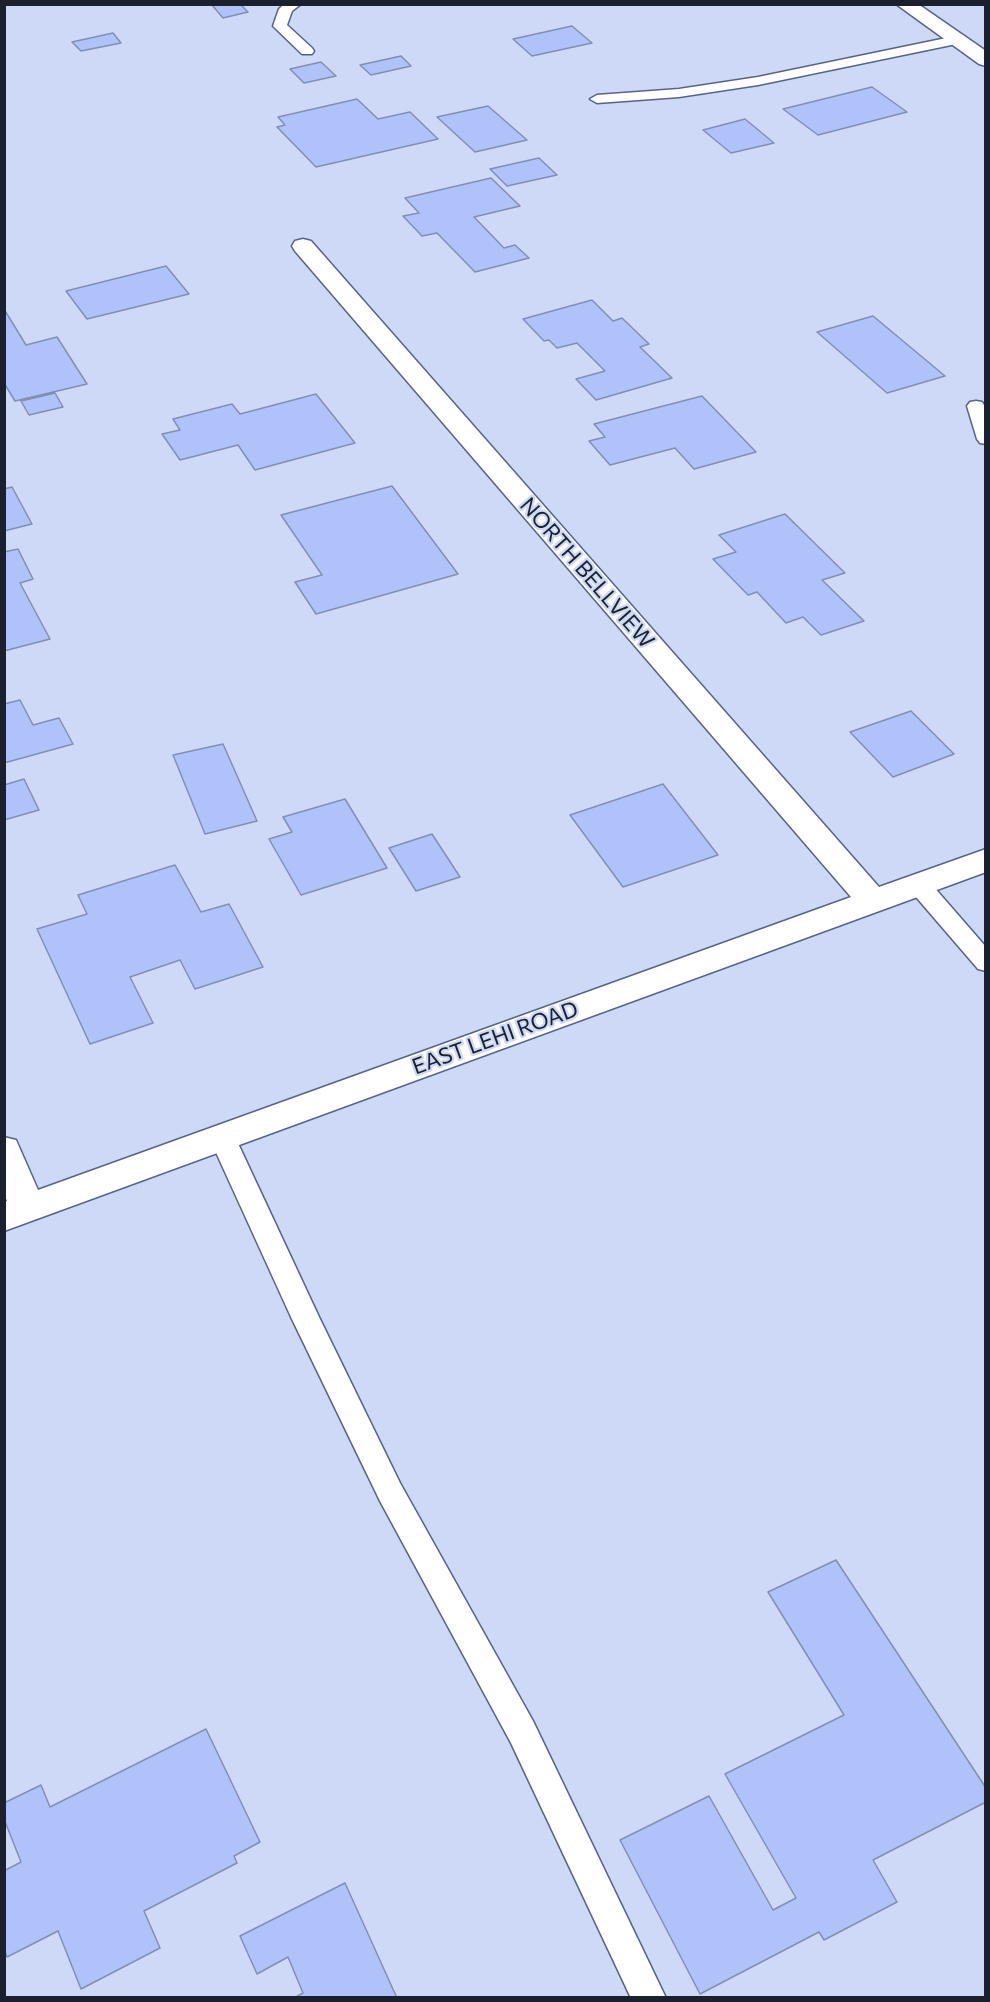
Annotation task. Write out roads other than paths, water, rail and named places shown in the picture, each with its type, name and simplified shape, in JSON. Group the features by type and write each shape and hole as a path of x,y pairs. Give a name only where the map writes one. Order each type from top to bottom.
{"street":[{"path":"904,4 986,60"},
{"name":"NORTH BELLVIEW","path":"303,246 872,900"},
{"name":"EAST LEHI ROAD","path":"16,1213 986,860"},
{"path":"4,1150 16,1213"}],"lane":[{"path":"294,4 286,9 280,26 307,51"},
{"path":"597,99 679,93 758,81 956,40"},
{"path":"976,406 986,439"},
{"path":"918,885 986,963"},
{"path":"222,1137 305,1317 390,1492 522,1732 649,1998"}]}
